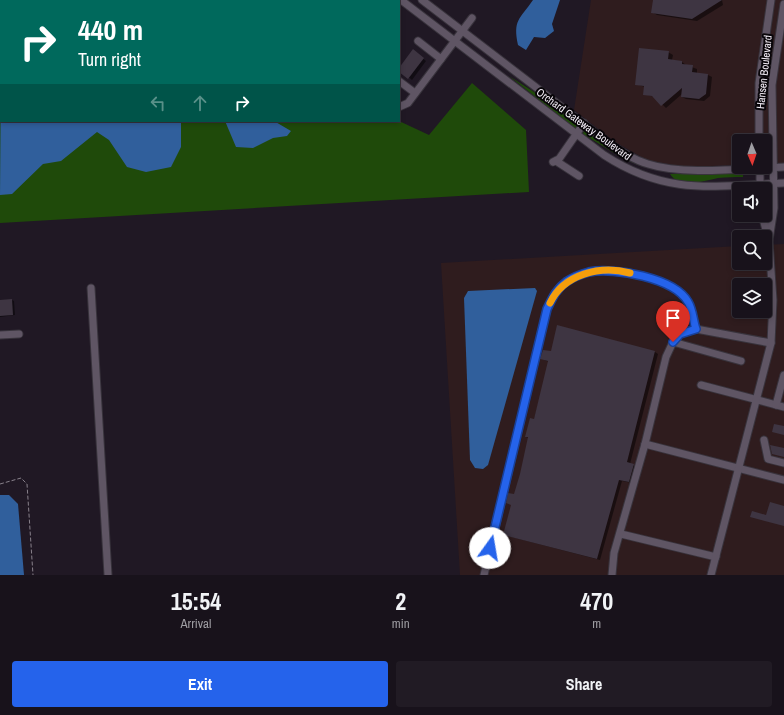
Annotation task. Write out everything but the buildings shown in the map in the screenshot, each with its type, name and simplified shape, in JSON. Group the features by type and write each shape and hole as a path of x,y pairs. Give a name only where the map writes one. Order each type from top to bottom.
{"street":[{"name":"Orchard Gateway Boulevard","path":"401,0 620,165 655,180 692,186 732,187"},
{"name":"Orchard Gateway Boulevard","path":"422,0 584,124 641,162 659,167 694,170 732,168"},
{"name":"Hansen Boulevard","path":"759,134 759,83 771,0"},
{"name":"Hansen Boulevard","path":"771,230 773,221 774,184 771,108 772,85 784,4"},
{"path":"400,107 408,103 472,18"},
{"path":"418,41 441,60"},
{"path":"400,81 415,93"},
{"path":"579,176 555,161 584,124"},
{"name":"Orchard Gateway Boulevard","path":"774,167 784,167"},
{"name":"Orchard Gateway Boulevard","path":"774,184 784,183"},
{"path":"711,575 771,343 773,300 771,270"},
{"path":"484,575 547,309 555,292 567,282 589,272 627,272 650,278 677,292 688,302 696,329"},
{"path":"91,288 108,575"},
{"path":"612,575 614,553 621,534 645,444 666,357 673,342 680,334 696,329 771,343"},
{"path":"0,335 19,334"},
{"path":"673,342 741,361"},
{"path":"776,405 783,386 784,375"},
{"path":"701,385 784,407"},
{"path":"764,440 768,459 784,463"},
{"path":"645,444 784,480"},
{"path":"621,534 716,557"}],"path":[{"path":"0,484 21,478 27,484 33,575"}],"shaded area":[{"path":"591,0 784,0 784,163 772,164 772,134 732,134 732,165 684,167 647,160 615,142 574,110"},
{"path":"784,244 784,575 460,575 441,263 732,246 732,270 772,270 772,245"}],"green space":[{"path":"509,76 545,99 579,124 577,128 575,128"},
{"path":"472,83 526,130 529,192 0,223 0,122 400,121 429,135"},
{"path":"584,130 628,160 643,167 624,159 583,134"},
{"path":"732,172 732,174 743,174 743,177 727,177 685,183 674,179 670,174"}],"water":[{"path":"533,0 560,0 552,24 554,31 545,38 534,37 526,50 518,45 516,30 518,21"},
{"path":"1,122 181,122 181,147 171,167 146,172 127,167 109,140 97,132 61,161 43,164 12,194 0,195"},
{"path":"225,122 276,122 291,131 287,136 273,138 253,148 236,147"},
{"path":"535,288 537,291 488,465 483,469 475,468 470,460 464,298 468,291"},
{"path":"0,495 9,495 18,504 24,575 0,575"}],"slow traffic":[{"path":"550,303 555,292 567,282 589,272 612,271 630,273"}],"route":[{"path":"490,548 547,309 555,292 567,282 589,272 627,272 650,278 682,295 688,302 696,329 680,334 673,342"}]}
